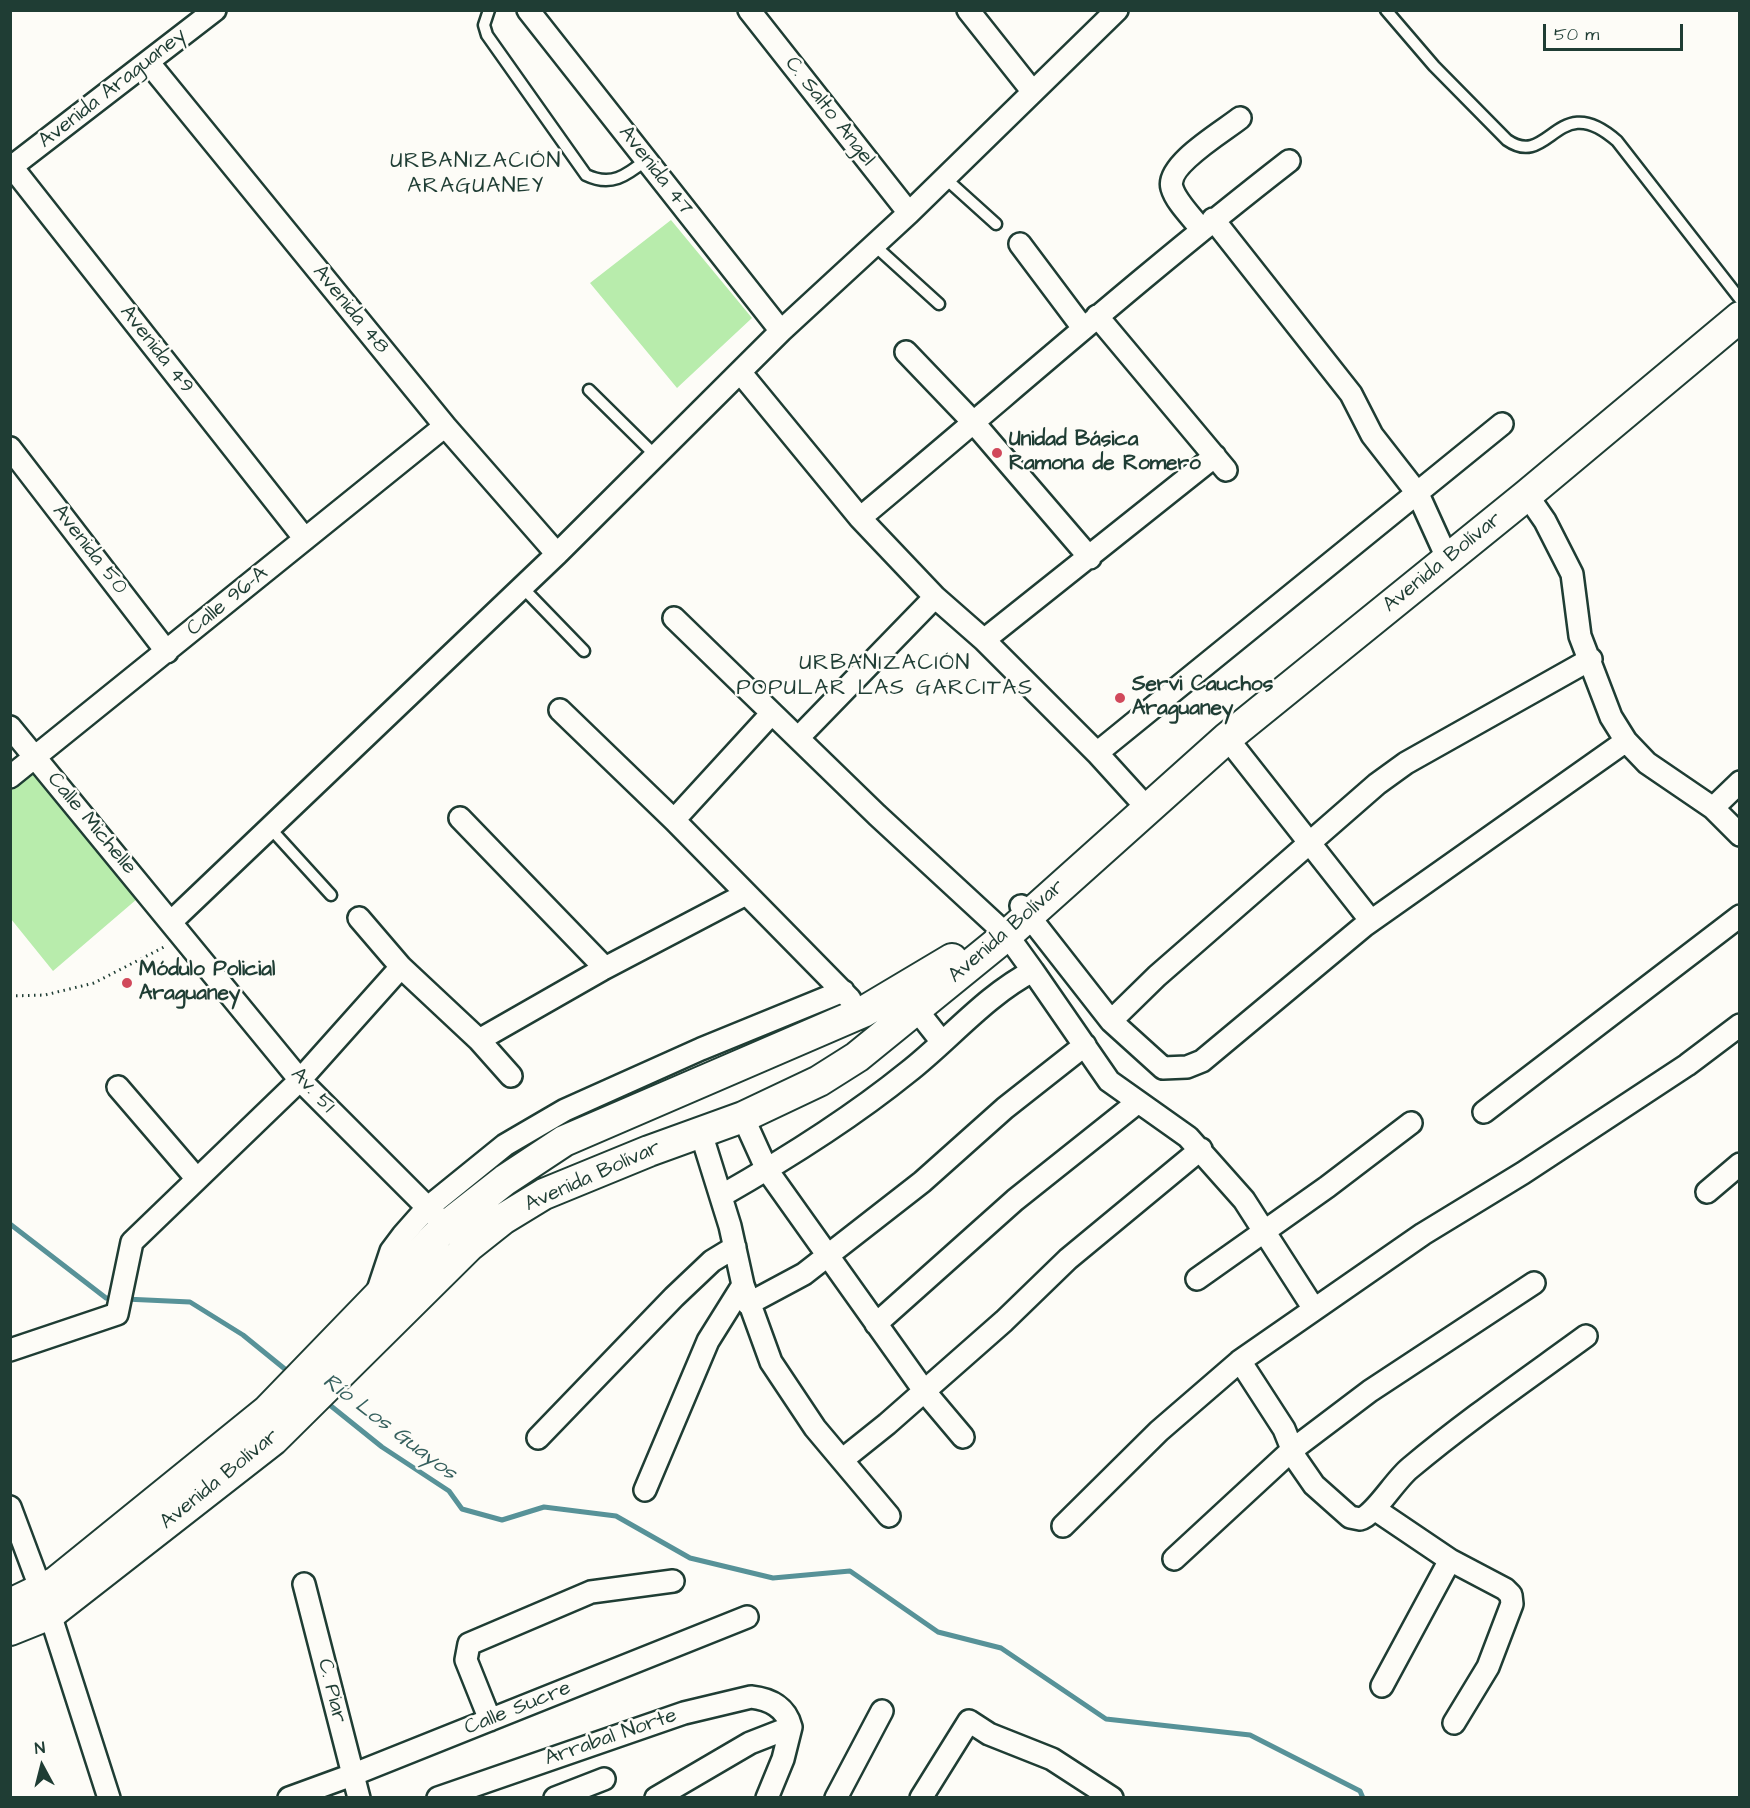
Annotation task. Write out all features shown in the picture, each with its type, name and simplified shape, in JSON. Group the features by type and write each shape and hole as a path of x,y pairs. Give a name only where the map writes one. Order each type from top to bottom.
{"main road":[{"name":"Avenida Bolívar","path":"46,1602 61,1578 267,1411 370,1318 503,1219 544,1194 743,1118 819,1081 856,1057 916,1009 1012,920 1227,738 1448,560 1740,317"},
{"name":"Avenida Bolívar","path":"10,1630 273,1440 370,1318 436,1218 505,1180 564,1141 716,1076 853,1002 943,966 1012,920"},
{"name":"Avenida Bolívar","path":"10,1604 46,1602"}],"street":[{"name":"Avenida Araguaney","path":"14,170 215,10"},
{"name":"Avenida 47","path":"528,10 782,331"},
{"name":"C. Salto Angel","path":"749,10 909,213"},
{"path":"968,10 1033,92"},
{"path":"178,928 270,828 557,554 782,331 909,213 1117,10"},
{"name":"Avenida 48","path":"148,62 445,426 557,554"},
{"path":"1240,118 1183,161 1172,175 1171,185 1174,194 1207,224 1334,369 1352,394 1372,435 1418,494 1448,560"},
{"path":"860,518 1207,224 1289,161"},
{"name":"Avenida 49","path":"14,170 299,532"},
{"path":"984,640 1090,558 1221,463 1020,244"},
{"path":"906,352 974,423 1090,558"},
{"path":"740,372 860,518 934,597 984,640 1147,808"},
{"path":"1096,753 1502,424"},
{"name":"Calle 96-A","path":"10,777 167,652 299,532 445,426"},
{"name":"Avenida 50","path":"10,448 167,652"},
{"path":"1527,495 1545,521 1572,574 1580,636 1591,659 1611,717 1626,741 1647,762 1713,807 1740,835"},
{"path":"799,737 934,597"},
{"path":"674,618 772,713 1012,920 1111,1021 1163,1068 1187,1067 1202,1060 1371,921 1626,741"},
{"path":"1111,1021 1157,976 1377,784 1406,763 1591,659"},
{"path":"560,710 674,820 853,1002 889,1031"},
{"path":"674,820 772,713"},
{"name":"Calle Michelle","path":"10,727 178,928"},
{"path":"1227,738 1371,921"},
{"path":"1713,807 1740,782"},
{"path":"460,818 605,968"},
{"path":"479,1040 605,968 746,894"},
{"path":"1484,1112 1740,916"},
{"path":"359,918 401,967 479,1040 511,1076"},
{"path":"1012,920 1033,971 1109,1081 1201,1149 1244,1200 1314,1309"},
{"name":"Av. 51","path":"178,928 300,1080 436,1218 469,1246"},
{"path":"10,1350 117,1314 132,1242 300,1080 401,967"},
{"path":"721,1196 766,1170 908,1072 1011,984 1033,971"},
{"path":"436,1218 505,1145 555,1116 701,1049 853,1002"},
{"path":"916,1009 942,1042"},
{"path":"1063,1526 1159,1431 1240,1361 1423,1234 1523,1173 1687,1065 1740,1025"},
{"path":"645,1490 708,1341 746,1295 804,1274 922,1182 1052,1069 1086,1046"},
{"path":"701,1049 716,1076"},
{"path":"118,1087 197,1179"},
{"path":"876,1324 1015,1200 1138,1102"},
{"path":"743,1118 766,1170 925,1392 963,1437"},
{"path":"1197,1279 1263,1230 1327,1187 1411,1123"},
{"path":"701,1133 721,1196 746,1295 771,1362 815,1428 889,1516"},
{"path":"842,1460 925,1392 1004,1321 1061,1265 1201,1149"},
{"path":"1707,1192 1740,1164"},
{"path":"537,1438 666,1304 712,1261 735,1247"},
{"path":"1174,1559 1292,1450 1370,1391 1534,1283"},
{"path":"1240,1361 1284,1429 1292,1450 1314,1485 1350,1517 1366,1518 1376,1510 1388,1490 1416,1463 1586,1336"},
{"path":"10,1508 46,1602 109,1797"},
{"path":"1376,1510 1450,1560 1505,1589 1511,1595 1512,1604 1488,1666 1454,1723"},
{"path":"1382,1686 1450,1560"},
{"path":"490,1720 466,1660 469,1644 591,1592 673,1581"},
{"name":"C. Piar","path":"304,1584 359,1797"},
{"name":"Calle Sucre","path":"289,1797 352,1775 747,1617"},
{"name":"Arrabal Norte","path":"438,1797 684,1713 751,1697 769,1702 788,1719"},
{"path":"836,1797 882,1711"},
{"path":"656,1797 788,1719"},
{"path":"766,1797 783,1759 788,1719"},
{"path":"921,1797 969,1721 989,1734 1052,1759 1112,1797"},
{"path":"555,1797 604,1779"}],"lane":[{"path":"489,10 484,25 487,35 586,175 609,182 621,179 646,160"},
{"path":"1386,10 1434,66 1507,140 1518,147 1529,148 1561,128 1581,122 1600,126 1617,141 1740,299"},
{"path":"945,178 996,225"},
{"path":"874,245 939,304"},
{"path":"589,390 656,456"},
{"path":"522,587 584,651"},
{"path":"270,828 331,895"}],"path":[{"path":"10,996 45,995 94,982 178,928"}],"green space":[{"path":"671,220 752,318 677,388 590,283"},
{"path":"35,762 144,893 53,971 11,919 10,782"}],"waterway":[{"name":"Río Los Guayos","path":"10,1224 106,1298 116,1298"},
{"name":"Río Los Guayos","path":"125,1299 190,1302 243,1335 291,1374"},
{"name":"Río Los Guayos","path":"326,1402 382,1447 449,1491 462,1509 502,1520 544,1507 616,1516 690,1558 773,1578 850,1571 938,1632 1001,1648 1106,1719 1250,1735 1360,1791 1363,1798"}],"place":[{"name":"Unidad Básica Ramona de Romero","path":"997,453"},
{"name":"Servi Cauchos Araguaney","path":"1120,698"},
{"name":"Módulo Policial Araguaney","path":"127,983"}],"district":[{"name":"URBANIZACIÓN ARAGUANEY","path":"476,174"},
{"name":"URBANIZACIÓN POPULAR LAS GARCITAS","path":"885,676"}]}
